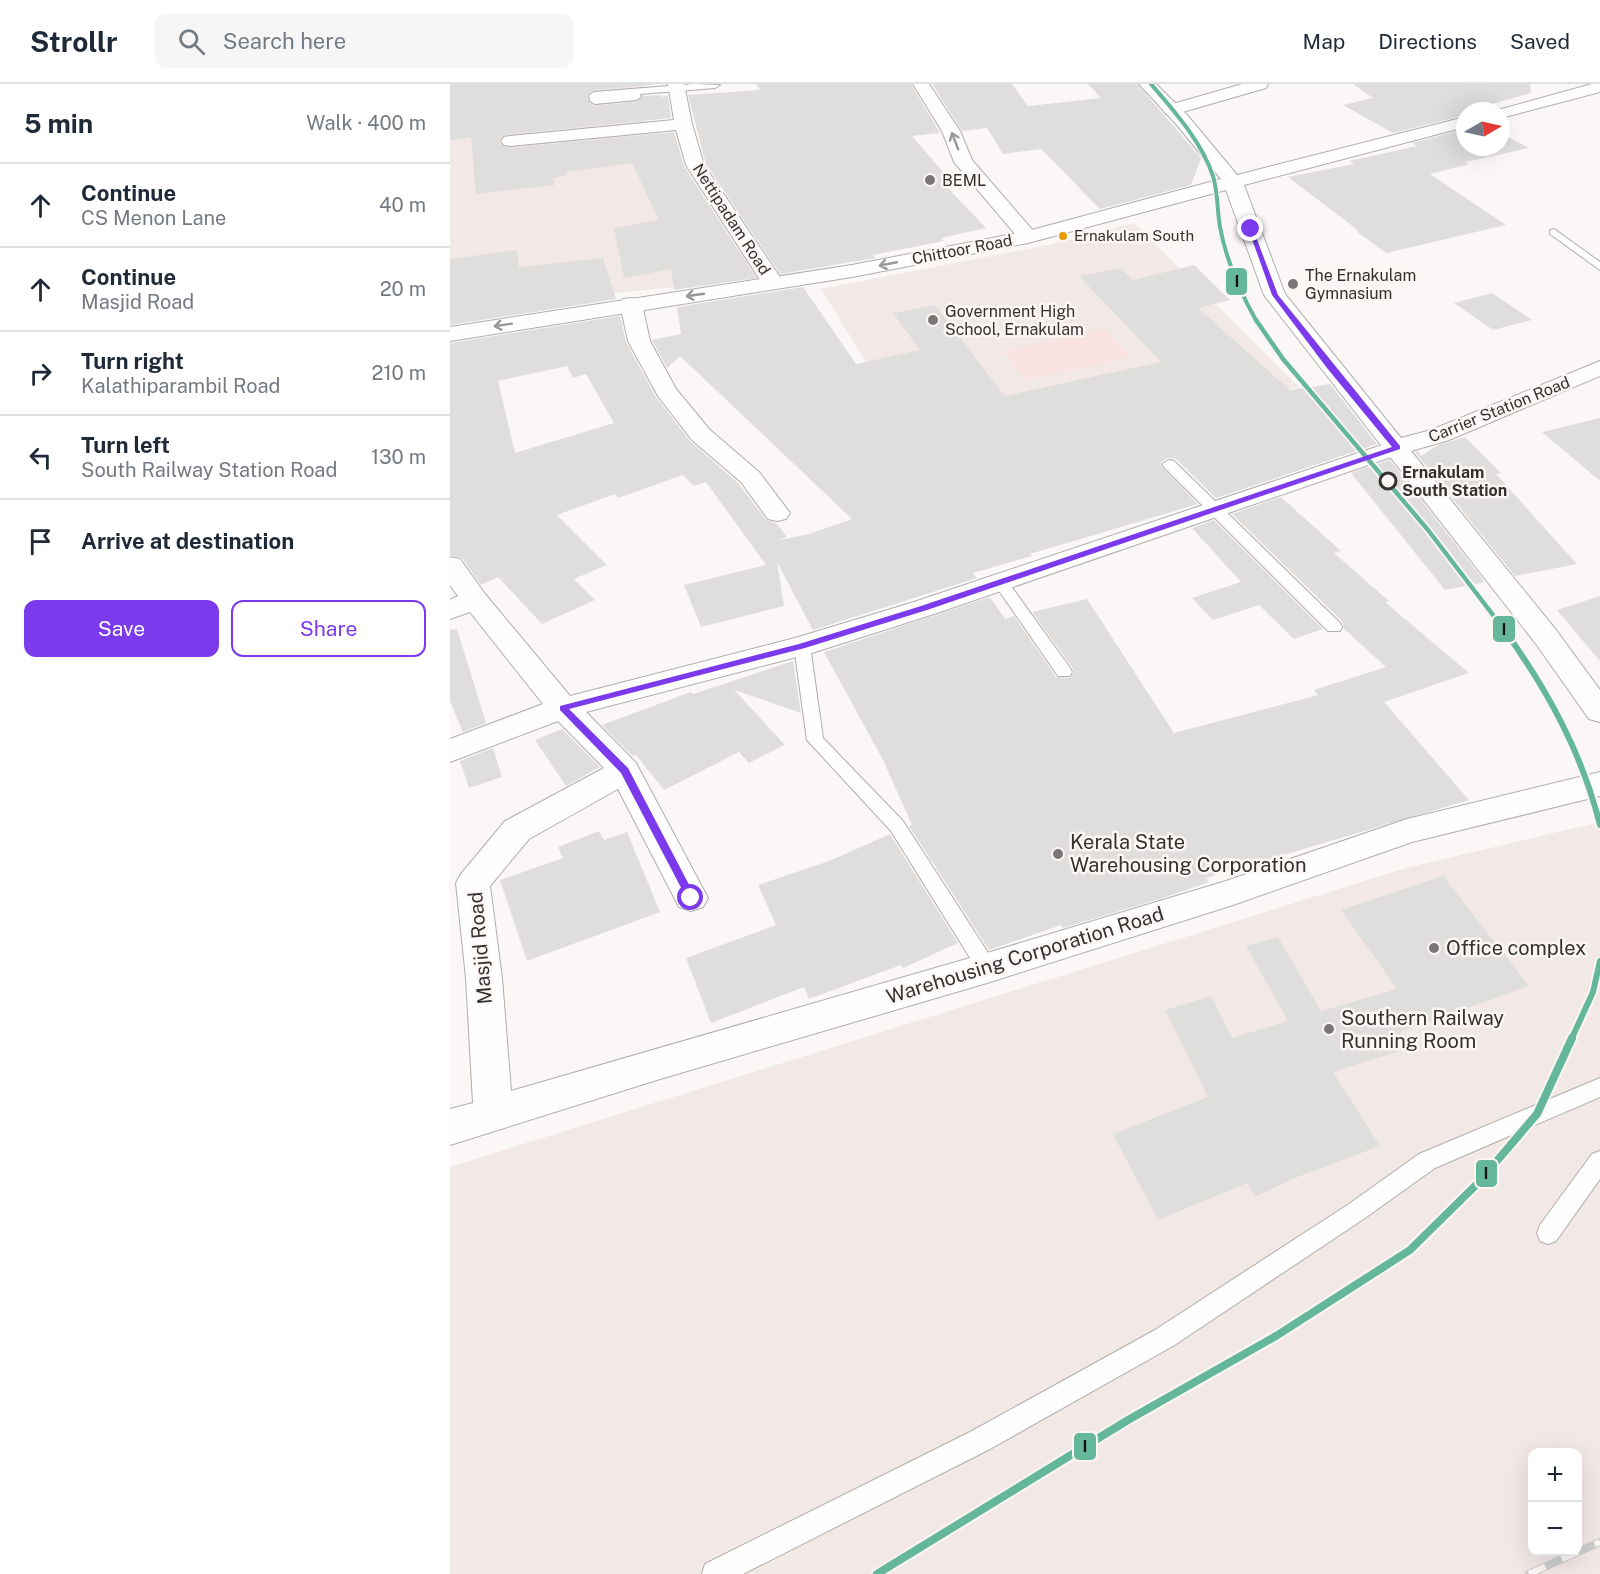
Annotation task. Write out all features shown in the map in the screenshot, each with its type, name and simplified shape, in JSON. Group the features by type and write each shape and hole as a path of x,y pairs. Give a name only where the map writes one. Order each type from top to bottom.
{"street":[{"path":"921,84 951,131 963,162 1028,237"},
{"path":"1147,84 1233,182 1275,295 1546,637 1600,712"},
{"path":"1172,110 1260,84"},
{"name":"Nettipadam Road","path":"676,86 683,124 695,165 773,283"},
{"path":"1510,111 1600,87"},
{"path":"510,141 683,124"},
{"name":"Chittoor Road","path":"450,334 773,283 1028,237 1456,124"},
{"path":"631,304 639,341 666,390 701,435 750,477 777,513"},
{"name":"Carrier Station Road","path":"450,751 563,708 802,646 1001,582 1214,508 1440,435 1600,368"},
{"path":"450,565 463,605 625,771 691,898"},
{"name":"Masjid Road","path":"494,1112 484,978 473,883 517,830 625,771"},
{"name":"Warehousing Corporation Road","path":"450,1127 494,1112 987,968 1233,892 1407,831 1600,784"}],"lane":[{"path":"635,92 676,86 715,85"},
{"path":"1554,232 1600,267"},
{"path":"1169,464 1334,627"},
{"path":"1001,582 1064,672"},
{"path":"802,646 815,740 897,826 987,968"},
{"path":"715,1574 981,1440 1164,1338 1357,1211 1427,1161 1600,1087"},
{"path":"1548,1233 1600,1161"}],"shaded area":[{"path":"450,84 644,84 646,126 760,278 540,301 450,316"},
{"path":"1134,223 1299,387 933,471 821,289 1053,244"},
{"path":"1105,329 1130,357 1026,380 1003,351"},
{"path":"1600,822 1600,1574 450,1574 450,1167 1406,868"}],"building":[{"path":"450,84 660,84 594,90 587,94 588,101 595,106 636,102 643,96 668,96 671,118 510,134 502,136 499,142 504,147 510,148 674,132 684,166 756,278 674,290 671,269 624,278 614,228 659,220 632,163 566,172 567,175 552,178 555,185 476,194 471,137 450,141"},
{"path":"756,84 911,84 940,133 912,136 955,186 947,187 986,228 941,238 944,241 873,255 875,258 780,274 706,164 688,95 760,90"},
{"path":"932,84 1012,84 1028,106 1101,98 1088,84 1137,84 1201,158 1191,185 1100,209 1041,149 1003,154 987,128 962,131"},
{"path":"1353,84 1530,84 1531,93 1499,102 1456,102 1456,117 1393,133 1343,105 1373,98"},
{"path":"1456,131 1456,156 1492,156 1465,162 1469,164 1430,174 1506,225 1386,253 1288,177 1354,164 1349,161 1417,146 1412,143"},
{"path":"1510,138 1529,148 1510,152"},
{"path":"517,250 519,267 603,258 616,299 450,325 450,259"},
{"path":"1194,265 1230,300 1198,308 1290,390 1330,384 1377,444 1216,498 1176,459 1168,458 1160,465 1198,504 1030,554 1032,556 973,573 977,578 813,630 777,562 784,606 701,627 684,585 766,565 706,482 694,486 683,475 618,498 615,494 557,515 607,565 574,579 595,600 542,624 498,577 481,585 462,558 450,555 450,343 620,316 626,342 656,397 690,441 739,484 766,520 776,523 787,537 775,541 809,534 852,519 680,356 667,368 652,340 681,334 677,307 803,287 856,364 920,350 893,313 935,305 1005,396 1161,362 1079,276 1121,268 1133,280","holes":["567,366 573,378 586,374 614,423 515,453 498,381"]},
{"path":"1492,293 1532,320 1493,330 1454,303"},
{"path":"1600,418 1600,481 1542,432"},
{"path":"1465,437 1501,473 1496,474 1577,564 1515,576 1415,452 1418,451 1421,456 1438,445"},
{"path":"1390,460 1485,582 1445,590 1351,473"},
{"path":"1281,497 1341,551 1334,553 1389,601 1385,602 1469,673 1384,702 1469,800 1206,878 1209,882 1163,898 1063,928 1061,925 989,950 909,826 912,825 883,760 824,652 990,597 1005,619 1014,616 1056,677 1070,678 1074,673 1072,667 1032,612 1087,599 1174,733 1318,695 1314,690 1386,667 1344,629 1342,621 1232,514"},
{"path":"1214,520 1323,629 1294,639 1259,605 1213,620 1192,598 1241,582 1192,528"},
{"path":"1600,596 1600,661 1557,610"},
{"path":"457,629 486,723 463,732 450,701 450,630"},
{"path":"793,661 801,713 734,690 785,745 749,763 739,752 664,790 636,755 632,756 602,725 691,692 693,694"},
{"path":"562,729 600,767 566,786 535,740"},
{"path":"493,748 502,777 469,788 460,761"},
{"path":"599,831 604,840 627,832 660,912 527,961 500,880 563,858 558,847"},
{"path":"890,834 958,943 903,968 901,965 809,999 804,987 711,1023 686,958 776,925 758,885 829,861"},
{"path":"1443,876 1529,986 1400,1032 1409,1048 1333,1072 1380,1146 1292,1179 1255,1197 1247,1183 1158,1220 1113,1134 1208,1097 1165,1010 1211,996 1232,1038 1288,1021 1246,946 1278,937 1321,1011 1397,989 1341,910"}],"railway":[{"path":"1529,1574 1600,1542"}],"transit line":[{"name":"I","path":"1151,84 1186,126 1207,161 1215,187 1220,227 1226,251 1244,298 1264,334 1410,507 1519,650 1554,705 1569,734 1582,763 1600,825"},
{"name":"I","path":"877,1574 1128,1420 1276,1336 1410,1250 1478,1183 1537,1114 1593,992 1600,961"}],"place":[{"name":"BEML","path":"930,180"},
{"name":"Ernakulam South","path":"1063,236"},
{"name":"The Ernakulam Gymnasium","path":"1293,284"},
{"name":"Government High School, Ernakulam","path":"933,320"},
{"name":"Ernakulam South Station","path":"1388,481"},
{"name":"Kerala State Warehousing Corporation","path":"1058,854"},
{"name":"Office complex","path":"1434,948"},
{"name":"Southern Railway Running Room","path":"1329,1029"}],"route":[{"path":"691,898 625,771 563,708 802,646 924,608 1397,447 1275,295 1251,229"}]}
